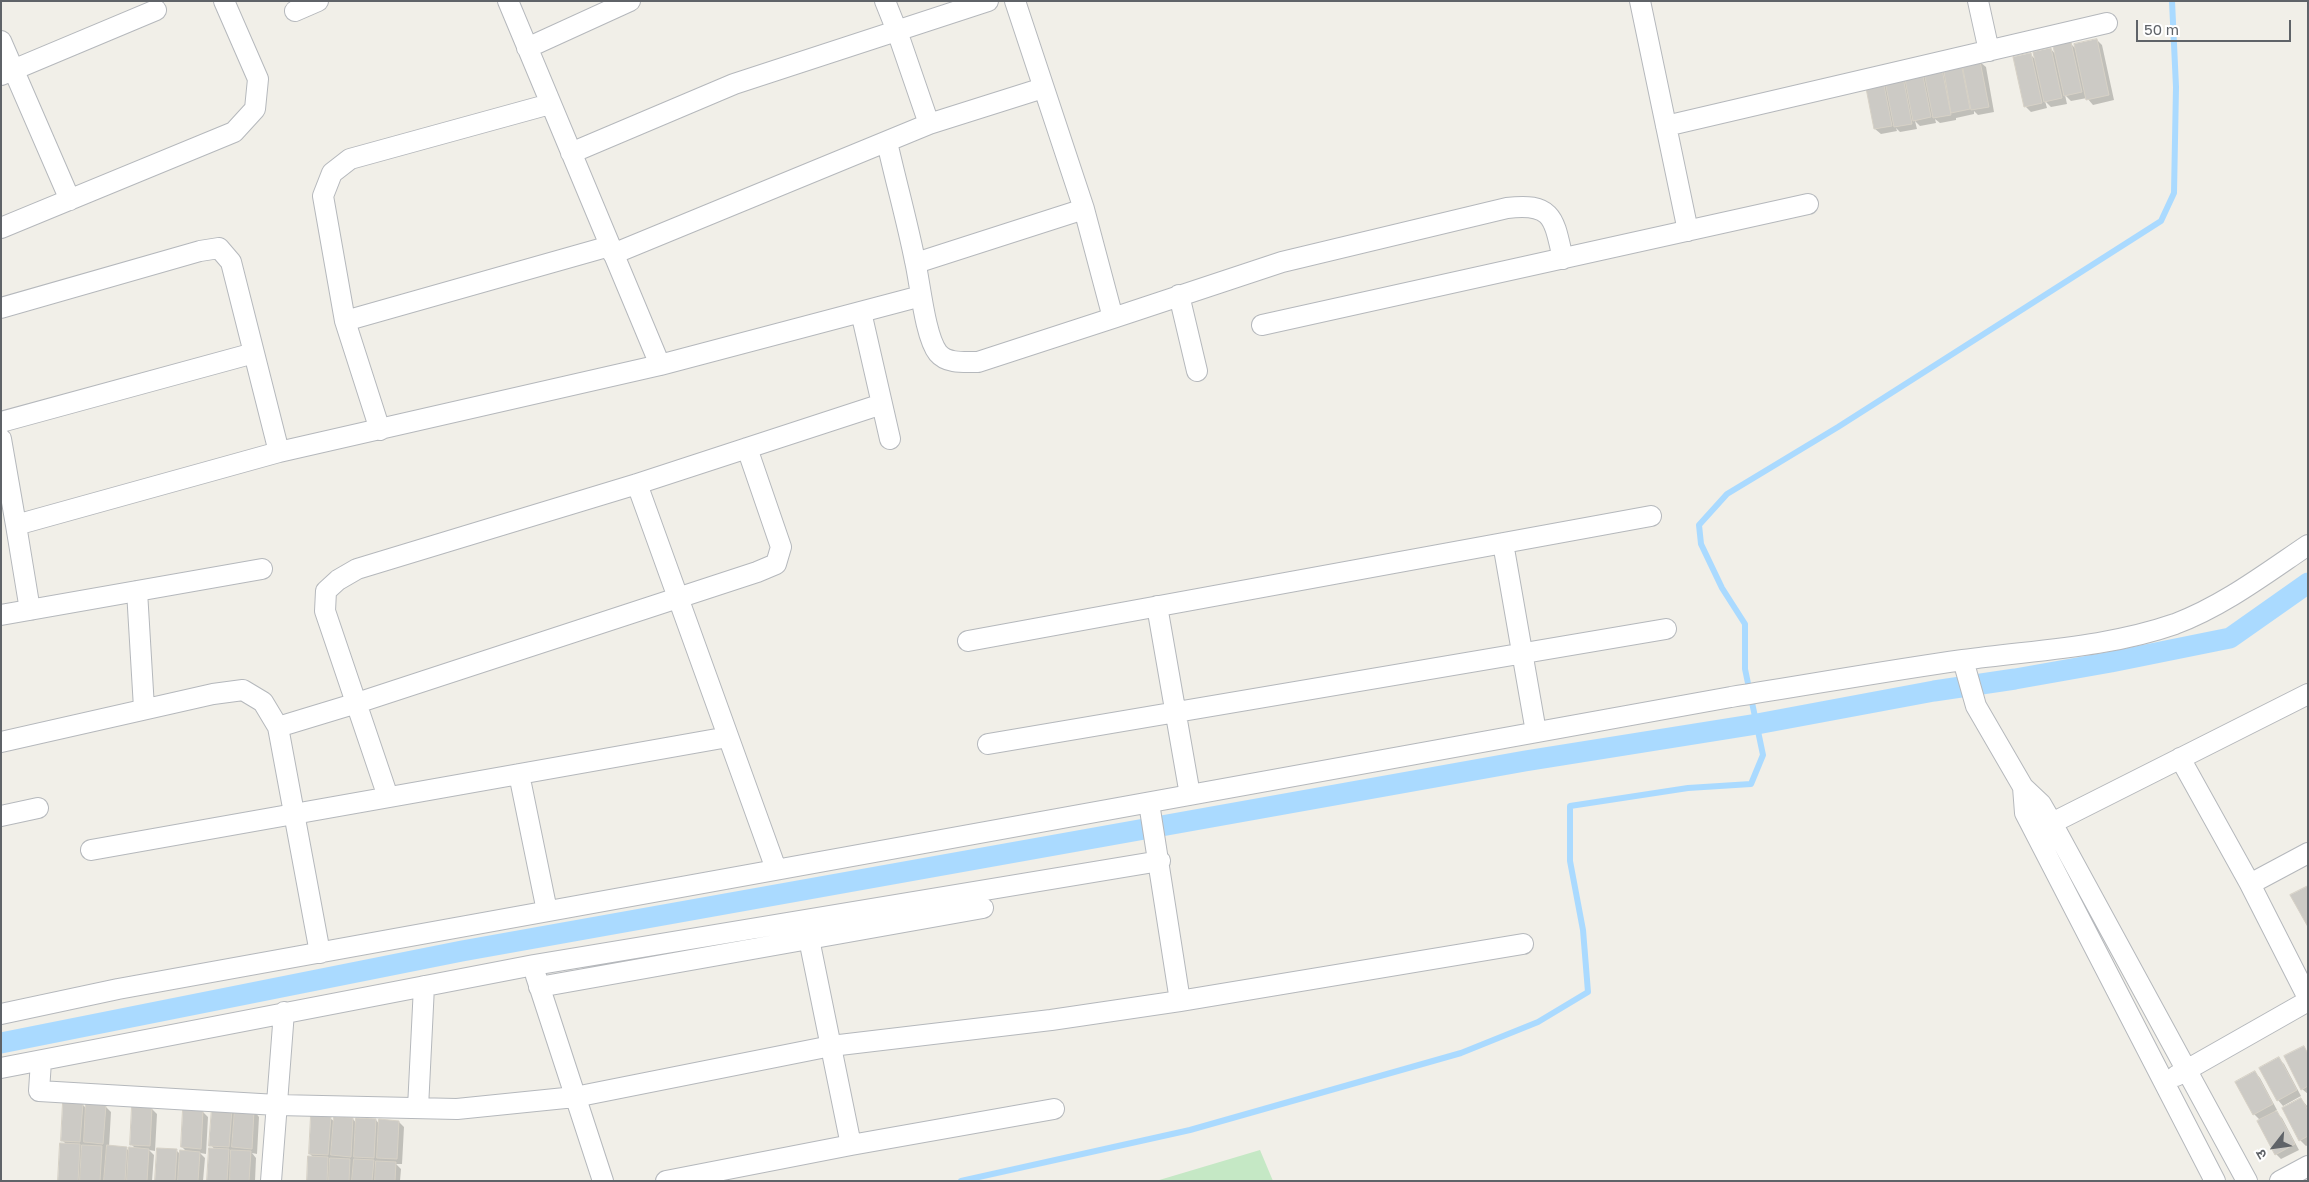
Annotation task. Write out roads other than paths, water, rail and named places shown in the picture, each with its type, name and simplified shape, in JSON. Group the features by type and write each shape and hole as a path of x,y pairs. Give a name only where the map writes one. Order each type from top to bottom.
{"street":[{"path":"1,228 234,132 256,109 258,79 224,1"},
{"path":"295,11 318,1"},
{"path":"508,1 660,365"},
{"path":"527,48 630,1"},
{"path":"884,1 897,30 928,124"},
{"path":"571,152 734,84 988,1"},
{"path":"1015,1 1042,88 1084,209 1113,318"},
{"path":"1640,1 1688,231"},
{"path":"1978,1 1989,51"},
{"path":"7,73 156,10"},
{"path":"1666,126 2107,23"},
{"path":"1,41 7,73 70,200"},
{"path":"345,321 611,250 887,142 928,124 1042,88"},
{"path":"380,430 345,321 323,196 332,173 350,159 550,104"},
{"path":"887,142 932,338 938,353 954,362 978,362 1282,262 1524,206 1539,208 1550,216 1556,227 1563,259"},
{"path":"1262,326 1808,204"},
{"path":"916,263 1084,209"},
{"path":"1,308 219,248 230,262 279,452"},
{"path":"1179,295 1197,371"},
{"path":"16,525 279,452 660,365 921,296"},
{"path":"861,312 890,439"},
{"path":"1,422 254,353"},
{"path":"388,797 325,611 326,591 338,580 358,569 637,484 882,404"},
{"path":"1,439 30,610"},
{"path":"278,727 357,704 776,564 781,547 747,448"},
{"path":"637,484 776,869"},
{"path":"968,641 1651,516"},
{"path":"1503,543 1536,732"},
{"path":"1,1014 118,989 776,869 1151,811 1190,795 1731,697 1964,666 2105,643 2174,624 2205,611 2239,592 2308,545"},
{"path":"1,615 262,569"},
{"path":"137,591 144,708"},
{"path":"1158,606 1190,795"},
{"path":"988,744 1666,629"},
{"path":"1964,666 1976,706 2023,787 2040,804 2052,823 2247,1181"},
{"path":"1,742 144,708 213,694 243,690 263,702 278,727 320,952"},
{"path":"2052,823 2308,694"},
{"path":"91,850 728,737"},
{"path":"2163,1083 2308,1000 2250,884 2180,758"},
{"path":"520,774 546,911"},
{"path":"2023,787 2025,813 2215,1181"},
{"path":"1,816 38,808"},
{"path":"1151,811 1180,1001"},
{"path":"2250,884 2308,853"},
{"path":"1,1068 534,965 1159,855"},
{"path":"539,987 983,908"},
{"path":"809,939 851,1145"},
{"path":"41,1061 39,1091 277,1105 457,1109 575,1097 831,1046 1041,1021 1180,1001 1523,944"},
{"path":"534,965 539,987 603,1181"},
{"path":"418,1108 424,986"},
{"path":"271,1181 284,1012"},
{"path":"666,1181 851,1145 1054,1109"},
{"path":"2280,1181 2308,1166"}],"waterway":[{"path":"961,1181 1190,1130 1461,1053 1538,1022 1588,992 1583,930 1570,861 1570,806 1688,788 1751,784 1763,755 1745,669 1745,624 1722,588 1701,544 1699,525 1727,494 1838,427 2161,221 2174,193 2176,87 2172,1"},
{"path":"1,1043 462,951 1525,761 1757,724 1934,691 2111,662 2230,638 2308,583"}]}
